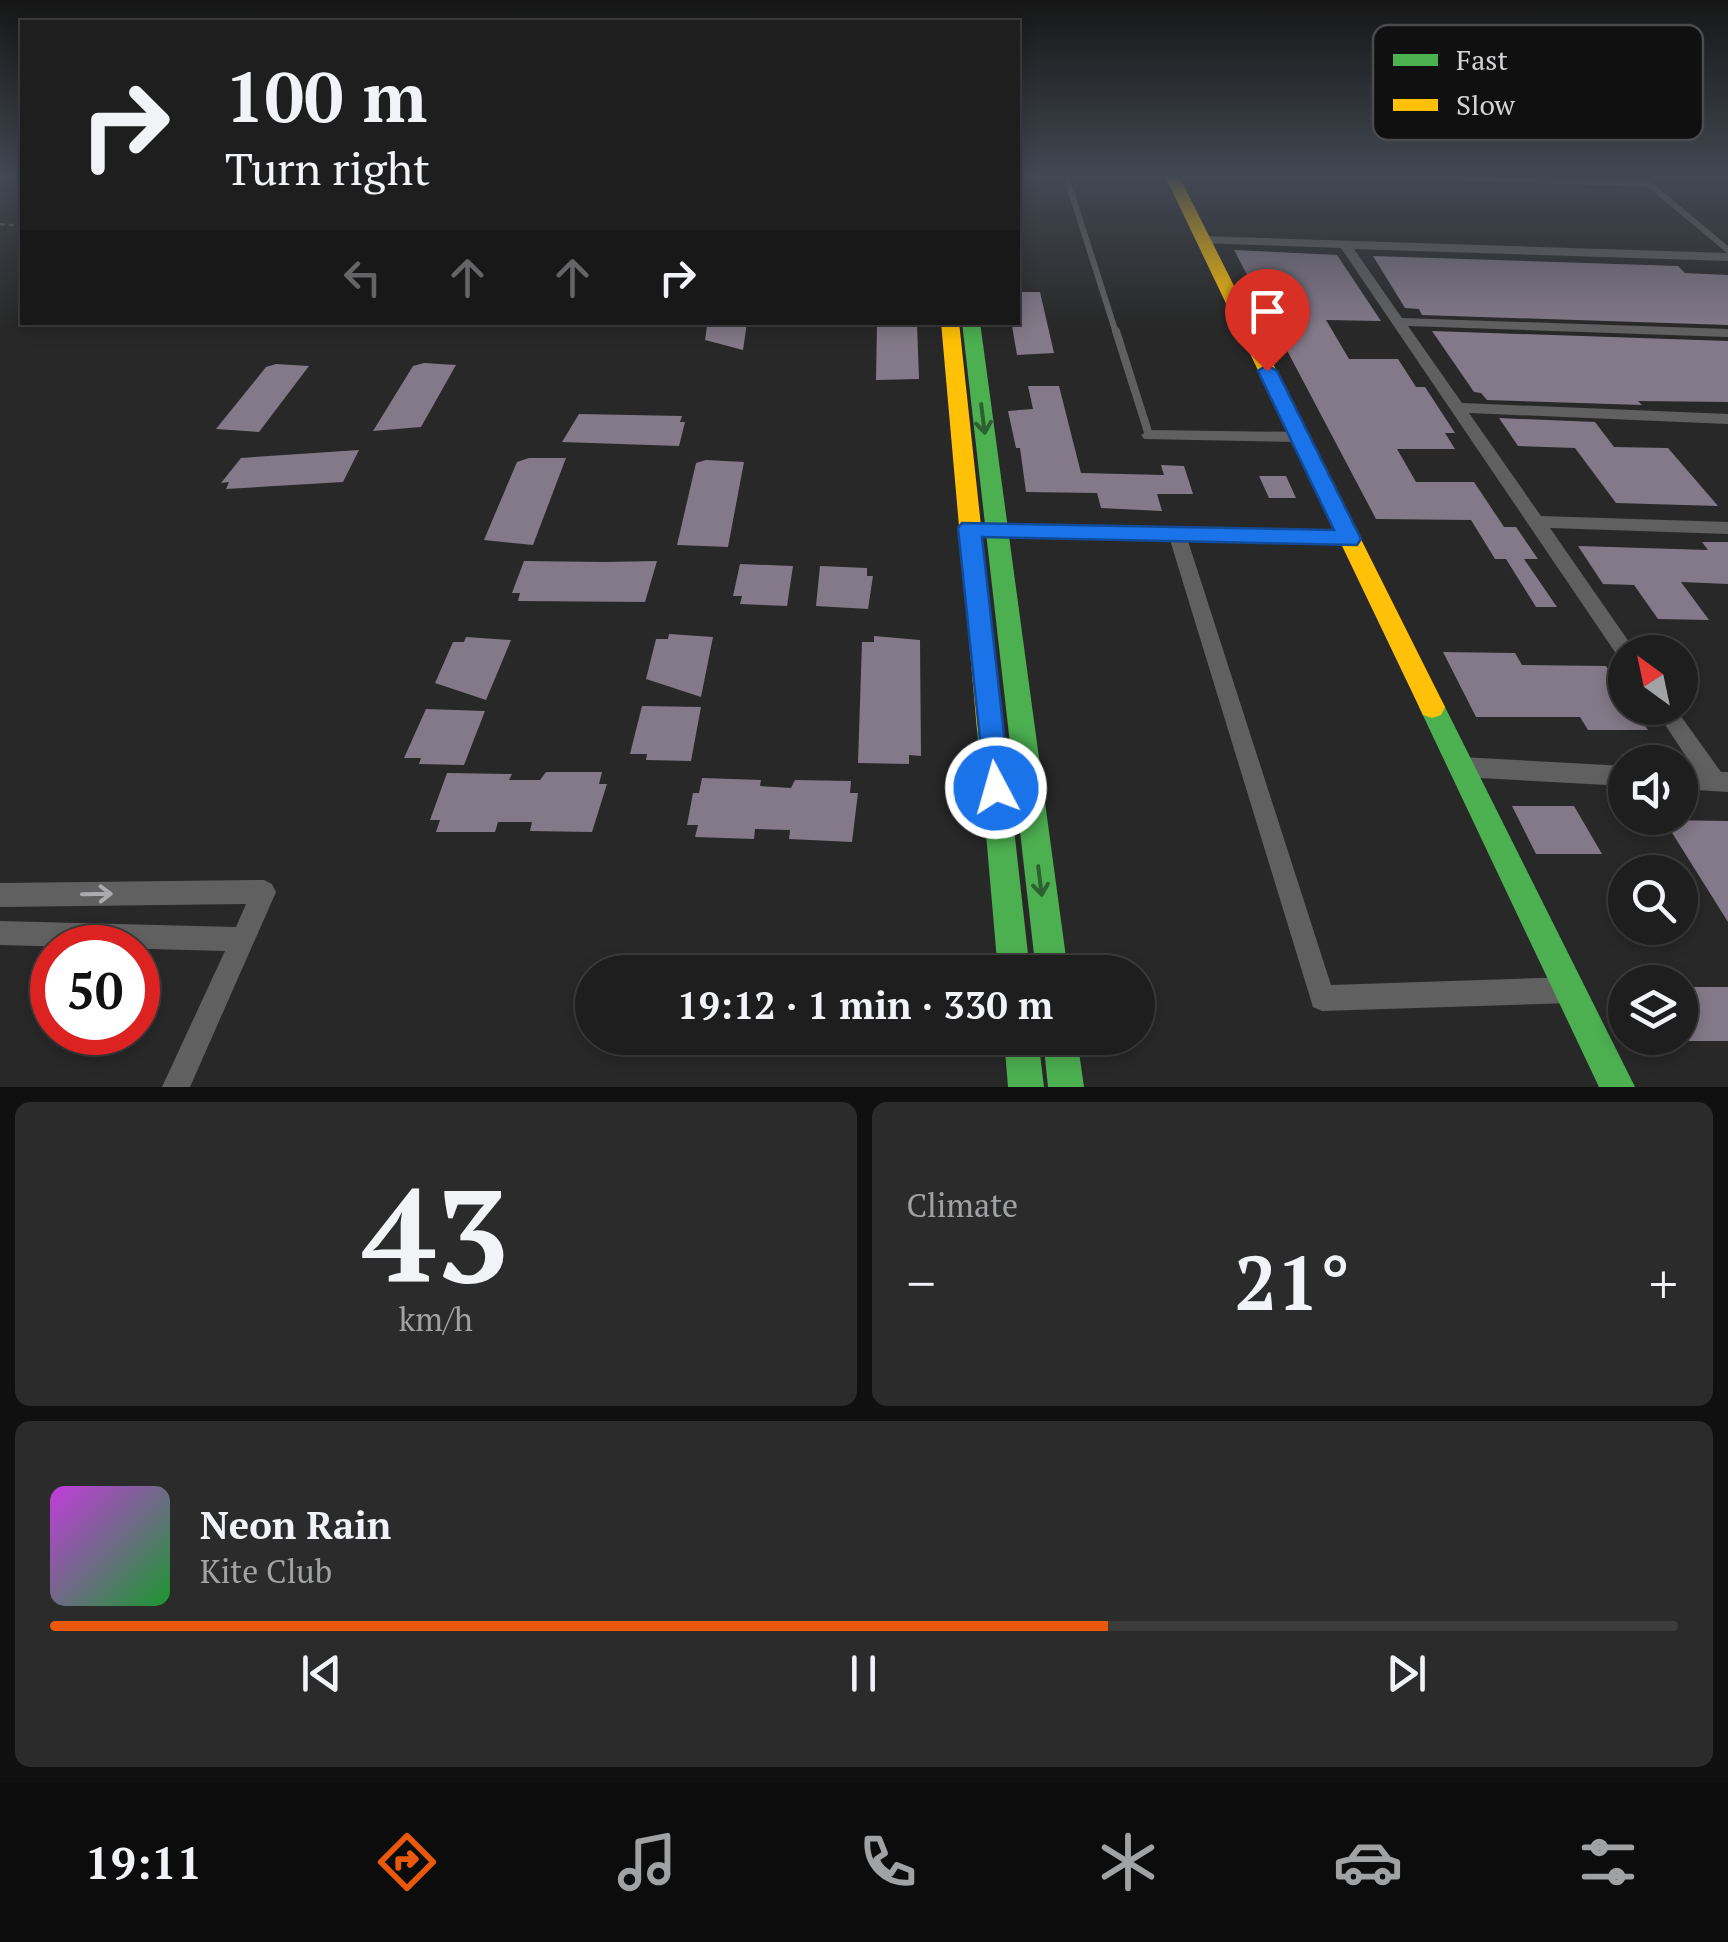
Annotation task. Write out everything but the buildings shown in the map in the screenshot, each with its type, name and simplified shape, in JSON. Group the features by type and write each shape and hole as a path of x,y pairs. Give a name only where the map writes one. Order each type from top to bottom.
{"main road":[{"path":"1197,227 1617,1087"},
{"path":"950,325 1012,955"},
{"path":"971,325 1050,955"},
{"path":"1023,1055 1026,1087"},
{"path":"1062,1055 1066,1087"}],"street":[{"path":"1203,240 1728,258"},
{"path":"1345,245 1614,635"},
{"path":"1400,322 1728,334"},
{"path":"1460,408 1728,419"},
{"path":"1148,436 1299,436"},
{"path":"1536,522 1728,528"},
{"path":"970,528 1349,539"},
{"path":"1177,534 1322,998 1570,990"},
{"path":"1677,725 1721,782"},
{"path":"1461,767 1608,775"},
{"path":"0,895 264,892 176,1087"},
{"path":"0,933 243,939"}],"lane":[{"path":"1082,227 1148,436"},
{"path":"1700,227 1728,250"}],"traffic: fast":[{"path":"971,325 1050,955"},
{"path":"1432,707 1617,1087"},
{"path":"990,730 1012,955"},
{"path":"1023,1055 1026,1087"},
{"path":"1062,1055 1066,1087"}],"traffic: slow":[{"path":"1197,227 1432,707"},
{"path":"950,325 990,730"}],"route":[{"path":"996,788 970,528 1349,539 1267,371"}]}
